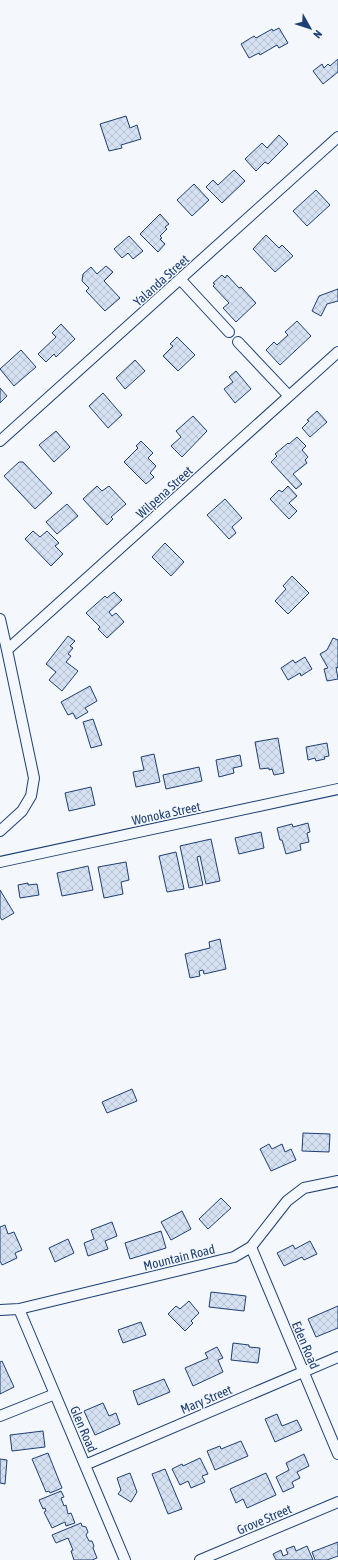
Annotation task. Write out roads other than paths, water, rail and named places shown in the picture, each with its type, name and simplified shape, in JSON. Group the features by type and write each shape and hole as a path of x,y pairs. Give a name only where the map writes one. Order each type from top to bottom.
{"street":[{"name":"Yalanda Street","path":"0,441 338,137"},
{"path":"180,279 229,332"},
{"path":"238,342 289,396"},
{"name":"Wilpena Street","path":"7,650 338,352"},
{"path":"0,619 34,778 31,796 22,811 0,831"},
{"name":"Wonoka Street","path":"0,862 338,789"},
{"name":"Mountain Road","path":"0,1310 19,1309 234,1257 251,1247 287,1201 304,1188 338,1181"},
{"name":"Eden Road","path":"251,1247 338,1454"},
{"name":"Glen Road","path":"19,1309 125,1560"},
{"name":"Mary Street","path":"85,1464 338,1357"},
{"path":"0,1416 55,1394"},
{"name":"Grove Street","path":"200,1560 338,1502"}]}
